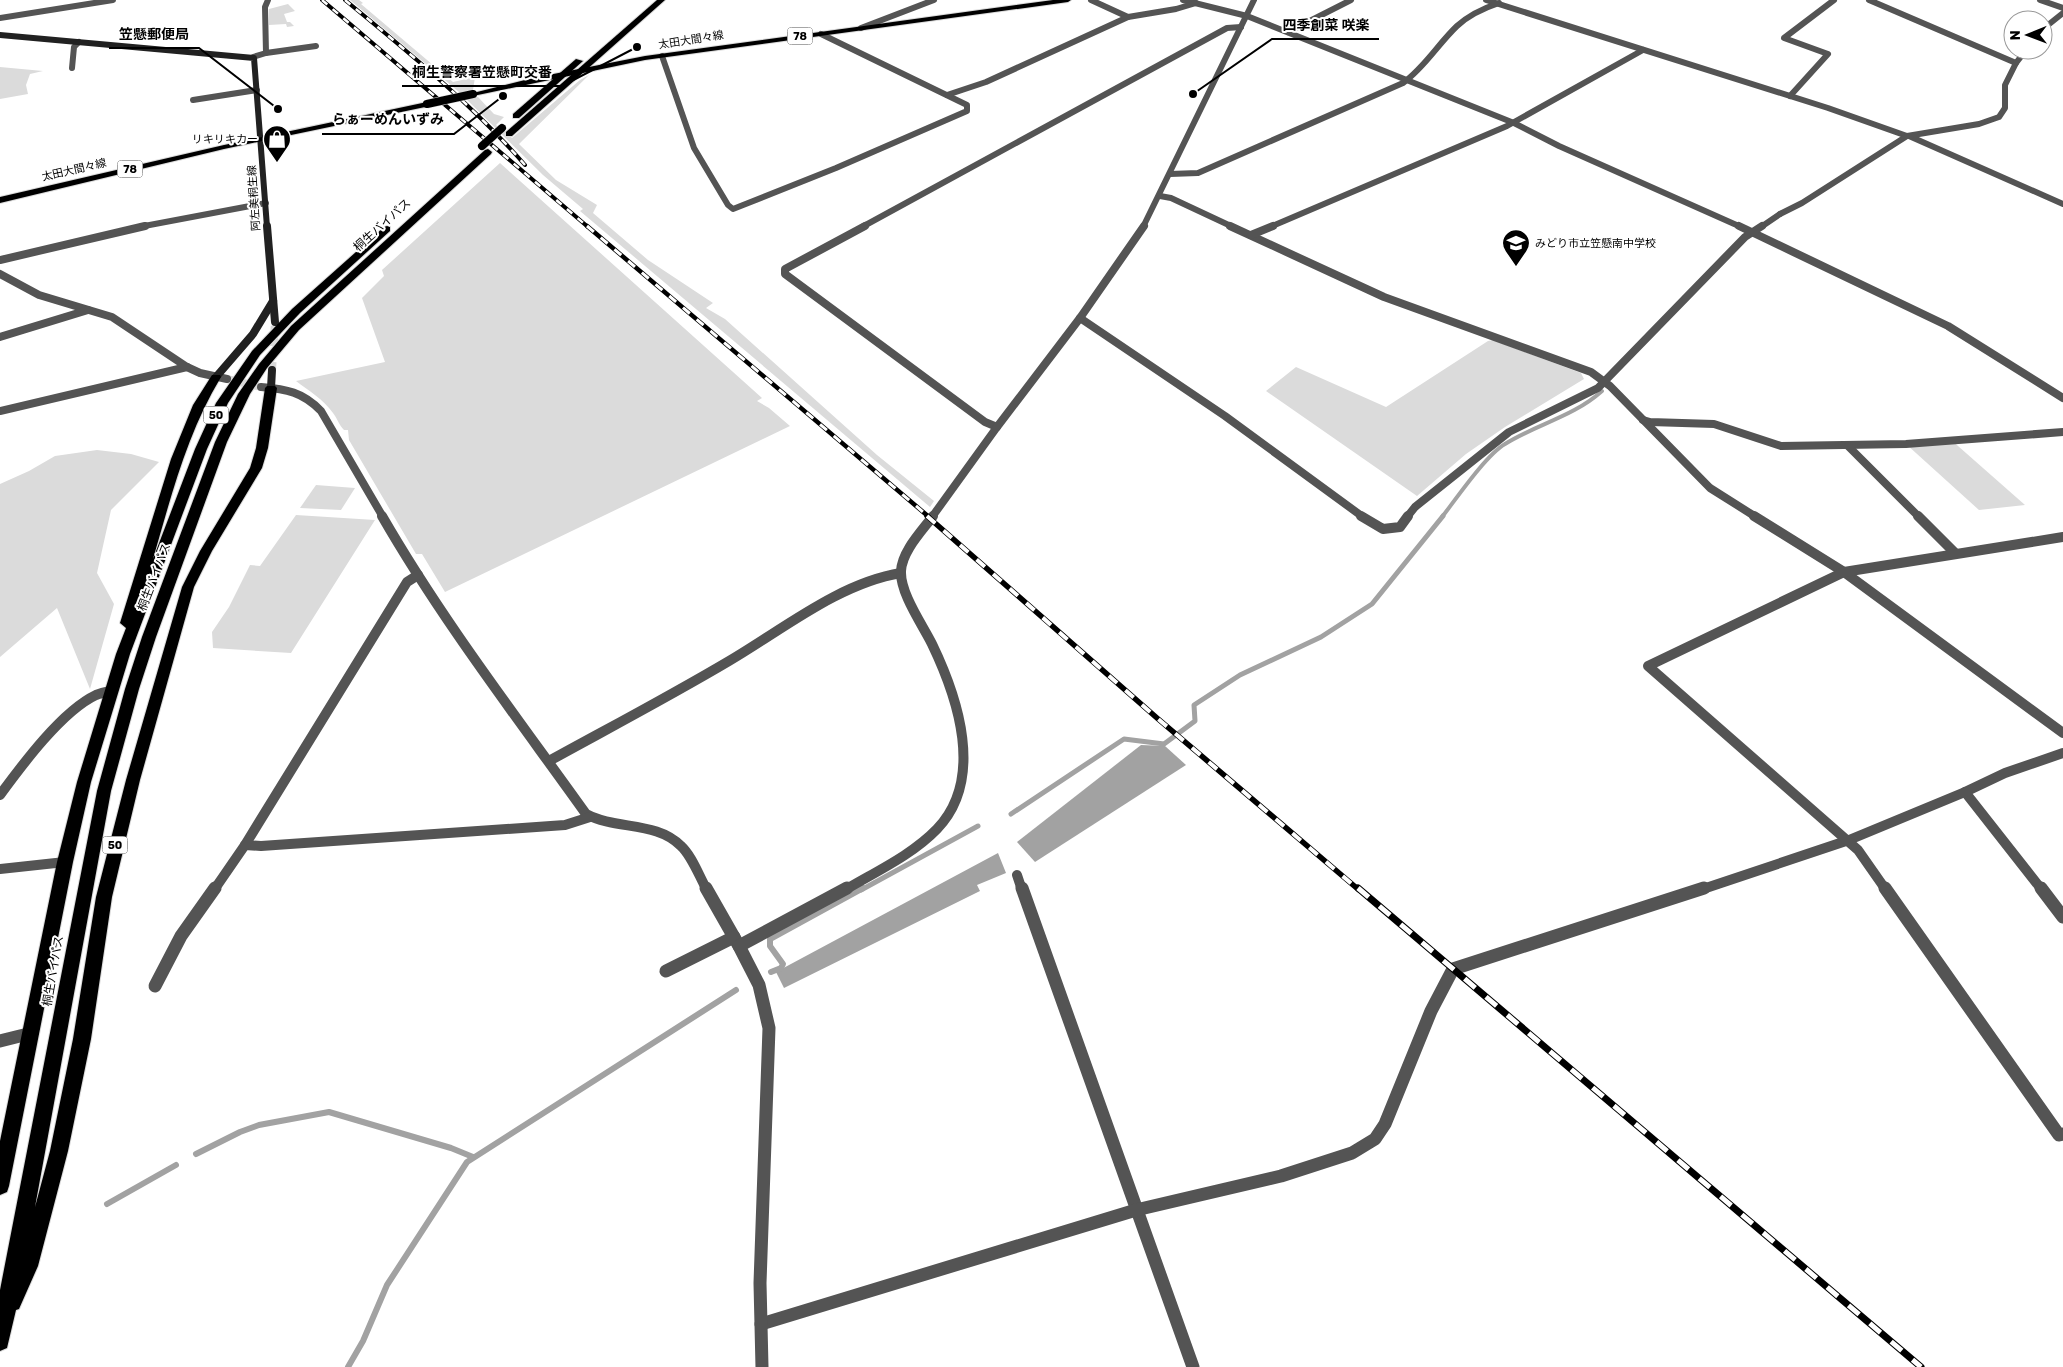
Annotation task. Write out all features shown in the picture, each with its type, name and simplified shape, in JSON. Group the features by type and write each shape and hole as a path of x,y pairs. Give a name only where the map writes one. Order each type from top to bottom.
{"highway":[{"name":"桐生バイパス","path":"505,131 581,70 661,0"},
{"name":"桐生バイパス","path":"0,1341 104,791 132,689 149,637 221,442 244,394 263,366 295,328 587,53"},
{"name":"桐生バイパス","path":"0,1186 65,862 84,782 123,654 211,424 231,388 256,353 285,322 398,220 485,149"},
{"path":"123,654 127,618 177,458 199,405 222,378"},
{"name":"50","path":"4,1317 28,1266 59,1151 82,1039 109,873 179,617 194,572 256,468 262,449 266,387"}],"main road":[{"name":"太田大間々線","path":"0,200 260,139 581,70 662,56 1068,0"},
{"path":"0,35 253,57"},
{"name":"阿左美桐生線","path":"253,57 255,60 275,322"},
{"path":"222,378 253,334 272,301"},
{"path":"266,387 272,370"}],"street":[{"path":"0,18 40,14 112,0"},
{"path":"266,53 265,7 268,0"},
{"path":"861,28 934,0"},
{"path":"1091,0 1128,17"},
{"path":"1183,0 1247,16 1409,79 1514,123 1559,146 1751,233 1948,326 2063,398"},
{"path":"666,971 838,895 910,850 946,818 957,795 963,762 957,708 946,670 912,604 901,573 912,543 1080,318 1142,229 1160,196 1254,0"},
{"path":"1288,32 1351,0"},
{"path":"1486,0 1790,96 1908,136 2063,204"},
{"path":"1170,174 1183,176 1198,173 1409,79 1458,25 1477,12 1507,0"},
{"path":"1790,96 1828,54 1784,38 1834,0"},
{"path":"1869,0 2016,63"},
{"path":"2040,0 2063,8"},
{"path":"947,95 986,82 1128,17 1176,9 1196,3"},
{"path":"997,428 985,422 793,281 785,274 785,268 1227,28 1241,27"},
{"path":"662,56 694,148 728,205 733,209 836,168 959,112 967,111 967,105 821,34"},
{"path":"72,68 74,47 79,42"},
{"path":"253,57 266,53 316,46"},
{"path":"1251,234 1514,123 1643,50"},
{"path":"1080,318 1224,416 1370,522 1384,529 1400,527 1415,507 1510,432 1598,388 1603,380 1751,233 1908,136 1979,124 1999,117 2005,108 2005,85 2018,60"},
{"path":"193,100 257,90"},
{"path":"1160,196 1171,198 1251,234 1384,297 1580,368 1603,380 1710,488 1844,572 2063,733"},
{"path":"0,260 127,229 266,203"},
{"path":"0,274 39,295 117,320 187,366 200,373 222,378"},
{"path":"0,337 88,310"},
{"path":"0,411 187,366"},
{"path":"266,387 289,388 301,392 321,411 418,575 580,806 590,817 602,822 652,829 663,832 678,841 737,941 759,985 769,1028 762,1211 760,1324 762,1367"},
{"path":"1643,420 1650,422 1714,424 1781,446 1906,444 2063,432"},
{"path":"1848,446 1955,553"},
{"path":"2063,537 1844,572 1648,666 1849,840 1870,866 2059,1135 2063,1134"},
{"path":"549,761 730,661 754,644 864,583 887,574 901,573"},
{"path":"155,986 181,936 245,846 407,582 418,575"},
{"path":"0,795 36,750 75,711 95,696 111,692"},
{"path":"760,1324 1136,1210 1282,1176 1352,1153 1375,1138 1385,1124 1431,1011 1453,969 1849,840 1965,792 2005,773 2063,753"},
{"path":"1965,792 2063,917"},
{"path":"245,846 565,825 590,817"},
{"path":"0,869 65,862"},
{"path":"1017,875 1193,1367"},
{"path":"0,1041 32,1033"}],"shaded area":[{"path":"350,0 359,0 363,3 361,4 453,82 475,77 473,90 469,91 473,97 478,97 494,114 504,117 496,125 512,138 580,80 589,75 519,144 556,180 597,205 593,213 648,260 713,303 706,308 725,319 877,455 934,501 930,507 580,211 583,209 543,175 459,92"},
{"path":"288,4 295,11 284,14 287,22 294,26 287,27 286,24 269,25 269,9"},
{"path":"0,67 43,71 30,74 26,85 28,94 0,99"},
{"path":"500,163 762,398 757,401 769,408 790,426 445,592 422,554 416,554 349,440 348,430 342,428 325,403 296,381 385,362 362,298 384,276 382,270"},
{"path":"1493,340 1581,373 1584,379 1505,427 1466,454 1417,496 1266,391 1296,367 1386,407 1488,341"},
{"path":"1955,443 2025,505 1979,510 1906,444"},
{"path":"97,450 131,454 159,462 111,510 97,573 114,604 90,689 57,608 0,657 0,484 29,471 55,456"},
{"path":"316,485 355,488 341,510 300,508"},
{"path":"296,515 375,520 291,653 213,648 212,632 229,607 250,565 260,566"},
{"path":"1141,745 1165,746 1186,765 1035,862 1017,842"},
{"path":"998,853 1006,873 977,885 980,891 784,988 776,972"}],"waterway":[{"path":"1442,517 1472,478 1497,450 1517,437 1567,414 1602,391"},
{"path":"1011,814 1124,739 1164,744 1195,721 1194,705 1240,675 1321,637 1372,604 1443,516"},
{"path":"861,890 978,826"},
{"path":"771,972 781,968 783,964 770,946 770,939 863,888"},
{"path":"348,1367 363,1341 387,1285 467,1162 736,990"},
{"path":"196,1154 240,1132 259,1125 329,1112 451,1148 473,1157"},
{"path":"107,1204 176,1165"}],"tunnel":[{"path":"272,370 275,322"},
{"path":"227,379 261,387"}],"railway":[{"path":"322,0 588,227"},
{"path":"345,0 461,99 525,165"},
{"path":"587,226 929,517"},
{"path":"927,516 1157,718 1359,890"},
{"path":"1358,888 1921,1367"}],"place":[{"name":"桐生警察署笠懸町交番","path":"637,47"},
{"name":"四季創菜 咲楽","path":"1193,94"},
{"name":"らぁーめんいずみ","path":"503,96"},
{"name":"笠懸郵便局","path":"278,109"},
{"name":"リキリキカー","path":"277,163"},
{"name":"みどり市立笠懸南中学校","path":"1516,267"}]}
